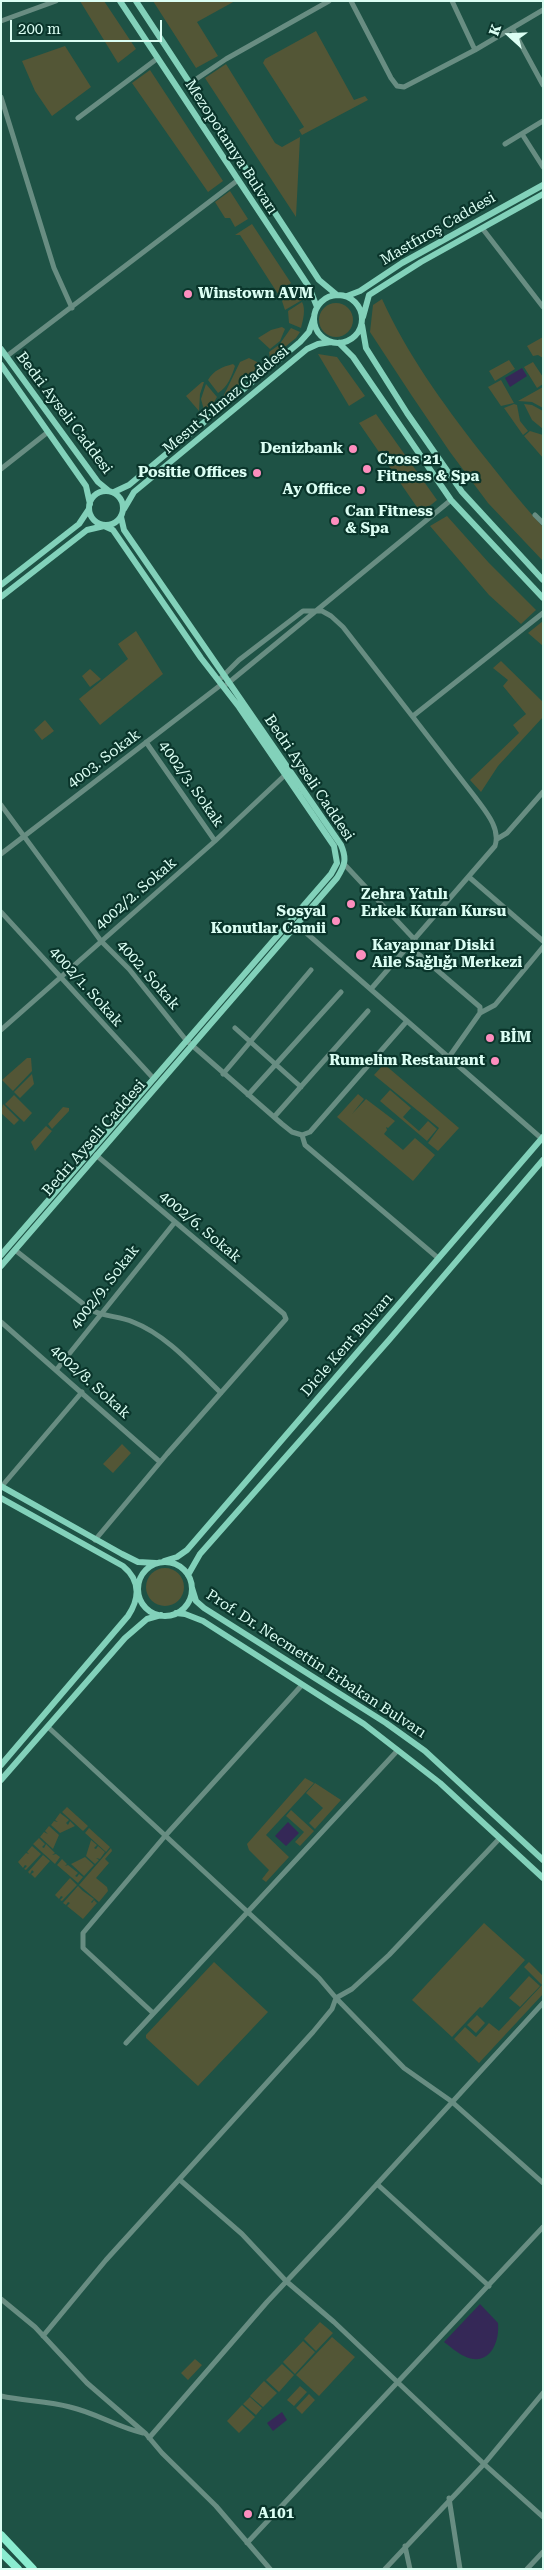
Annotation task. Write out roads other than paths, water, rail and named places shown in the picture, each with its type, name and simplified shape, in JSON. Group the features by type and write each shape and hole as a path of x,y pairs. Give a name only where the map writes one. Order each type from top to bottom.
{"highway":[{"path":"1,2535 33,2569"},
{"path":"1,2552 18,2569"}],"main road":[{"name":"Mezopotamya Bulvarı","path":"120,1 309,287 317,307"},
{"name":"Mezopotamya Bulvarı","path":"136,1 319,280 337,295"},
{"name":"Mastfıroş Caddesi","path":"347,296 360,291 402,264 543,184"},
{"name":"Mastfıroş Caddesi","path":"363,317 369,295 421,262 543,194"},
{"path":"543,580 476,509 447,472 366,348 362,325 363,317 358,304 347,296 337,295 326,298 317,307 314,317 318,333 331,342 339,344 353,357 451,500 543,598"},
{"name":"Mesut Yılmaz Caddesi","path":"112,492 129,485 300,342 309,332 314,317"},
{"path":"339,344 354,338 362,325"},
{"name":"Mesut Yılmaz Caddesi","path":"124,508 134,492 306,349 318,344 331,342"},
{"name":"Bedri Ayseli Caddesi","path":"1,349 98,482 112,492"},
{"name":"Bedri Ayseli Caddesi","path":"1,365 86,486 89,507"},
{"path":"1,586 79,524 95,495 112,492 121,500 124,508 121,517 116,523 87,530 1,597"},
{"path":"89,507 92,519 104,526"},
{"name":"Bedri Ayseli Caddesi","path":"1,1256 331,874 338,863 334,846 223,682 124,530 121,517"},
{"name":"Bedri Ayseli Caddesi","path":"1,1266 337,878 345,864 341,845 120,538 104,526"},
{"name":"Dicle Kent Bulvarı","path":"164,1562 177,1557 187,1550 542,1138"},
{"name":"Dicle Kent Bulvarı","path":"188,1575 200,1554 389,1340 543,1160"},
{"path":"1,1780 125,1638 147,1620 161,1615 176,1613 187,1603 192,1588 188,1575 178,1565 164,1562 138,1562 2,1486"},
{"path":"1,1498 123,1566 134,1578 145,1607 161,1615"},
{"path":"1,1764 128,1616 134,1607 142,1574 156,1563"},
{"name":"Prof. Dr. Necmettin Erbakan Bulvarı","path":"192,1588 196,1601 204,1608 386,1723 425,1751 543,1860"},
{"name":"Prof. Dr. Necmettin Erbakan Bulvarı","path":"176,1613 185,1614 203,1621 364,1724 440,1783 543,1878"}],"street":[{"path":"1,21 56,1"},
{"path":"189,84 226,59 329,1"},
{"path":"351,1 391,78 397,86 404,87 475,50 543,10"},
{"path":"452,1 475,50"},
{"path":"512,28 543,85"},
{"path":"78,118 158,58"},
{"path":"1,97 54,268 72,308"},
{"path":"505,144 543,121"},
{"path":"522,134 543,168"},
{"path":"7,356 238,180"},
{"path":"482,228 543,308"},
{"path":"1,469 48,432"},
{"path":"223,682 451,500"},
{"path":"535,515 543,523"},
{"path":"223,682 239,660 303,611 322,611 343,627 476,797 494,826 497,839 495,846 371,989"},
{"path":"412,716 543,613"},
{"name":"4003. Sokak","path":"1,854 223,682"},
{"name":"4002/3. Sokak","path":"146,742 215,841"},
{"name":"4002/2. Sokak","path":"1,1030 215,841 285,775"},
{"path":"497,839 507,834 543,792"},
{"name":"4002. Sokak","path":"1,805 101,941 129,969 191,1046 292,1132 302,1135"},
{"path":"345,864 415,940"},
{"path":"469,877 543,941"},
{"name":"4002/1. Sokak","path":"1,912 154,1079"},
{"path":"296,924 542,1138"},
{"path":"409,946 480,1008 480,1013"},
{"path":"449,1057 480,1013 495,1005 543,947"},
{"path":"223,1074 311,970"},
{"path":"248,1095 341,992"},
{"path":"274,1117 368,1011"},
{"path":"407,1021 310,1132 302,1135 305,1145 438,1258"},
{"path":"235,1028 301,1086"},
{"name":"4002/6. Sokak","path":"96,1155 284,1314 286,1319 221,1393"},
{"name":"4002/9. Sokak","path":"57,1369 174,1222"},
{"path":"15,1250 100,1314 132,1321 148,1329 172,1347 221,1393 160,1462 96,1540"},
{"name":"4002/8. Sokak","path":"1,1322 57,1369 160,1462"},
{"path":"2,1486 82,1392"},
{"path":"153,2013 83,1948 82,1939 90,1923 165,1836 302,1685"},
{"path":"48,1727 319,1978 404,2068 451,2101 543,2183"},
{"path":"126,2042 398,1750"},
{"path":"43,2336 106,2260 313,2032 332,2009 336,1998 352,1989 389,1955 500,1838"},
{"path":"148,2436 286,2281 543,2003"},
{"path":"180,2180 242,2234 286,2281 334,2322 543,2518"},
{"path":"377,2184 489,2286"},
{"path":"247,2544 543,2227"},
{"path":"1,2299 43,2336 87,2383 148,2436 216,2506 270,2569"},
{"path":"385,2569 484,2464 543,2393"},
{"path":"1,2396 69,2406 95,2415 121,2428 148,2436"},
{"path":"450,2498 460,2569"},
{"path":"405,2546 410,2569"},
{"path":"527,2569 543,2552"}],"place":[{"name":"Winstown AVM","path":"188,294"},
{"name":"Denizbank","path":"353,449"},
{"name":"Cross 21 Fitness & Spa","path":"367,469"},
{"name":"Positie Offices","path":"257,473"},
{"name":"Ay Office","path":"361,490"},
{"name":"Can Fitness & Spa","path":"335,521"},
{"name":"Zehra Yatılı Erkek Kuran Kursu","path":"351,904"},
{"name":"Sosyal Konutlar Camii","path":"336,921"},
{"name":"Kayapınar Diski Aile Sağlığı Merkezi","path":"361,955"},
{"name":"BİM","path":"490,1038"},
{"name":"Rumelim Restaurant","path":"495,1061"},
{"name":"A101","path":"248,2514"}]}
